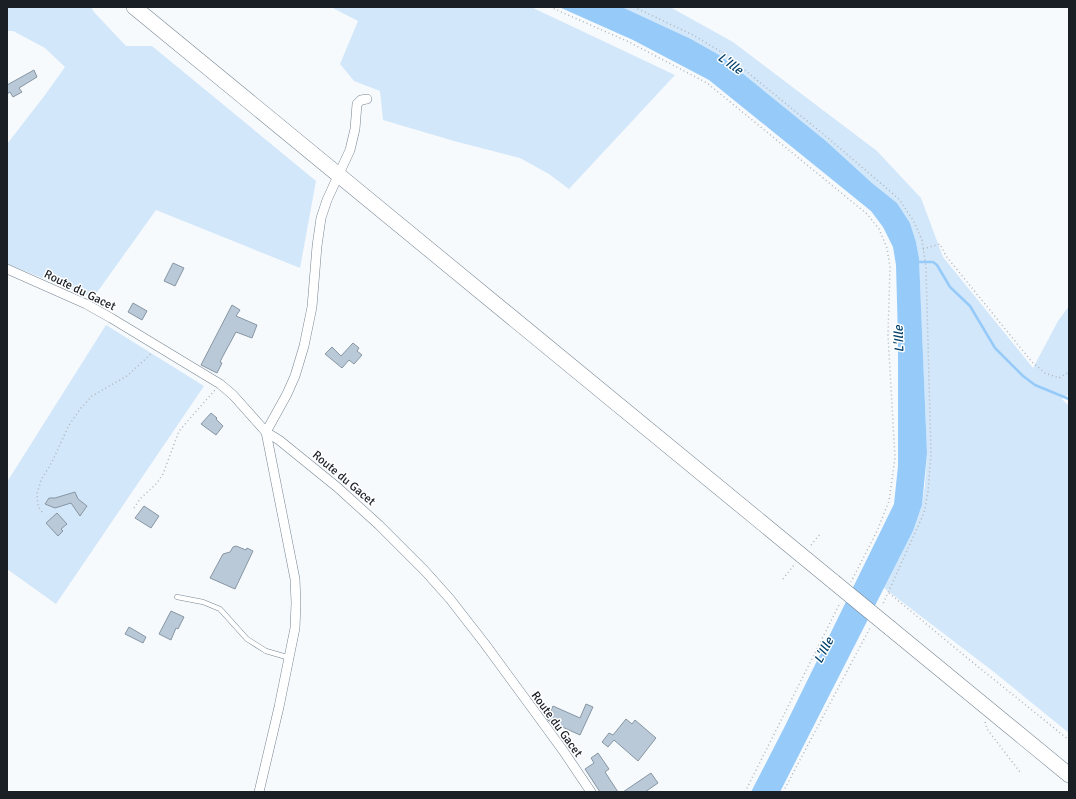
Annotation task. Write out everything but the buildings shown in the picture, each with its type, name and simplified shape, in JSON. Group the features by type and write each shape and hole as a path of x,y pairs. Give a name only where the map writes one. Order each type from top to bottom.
{"main road":[{"path":"134,7 221,77 338,176 841,585 890,628 1069,775"}],"street":[{"path":"258,792 290,658 295,628 296,603 295,579 266,432 288,394 304,346 312,307 316,246 322,218 327,200 350,150 355,129 357,104 361,100 367,98"},
{"name":"Route du Gacet","path":"7,269 86,304 220,384 233,395 266,432 279,440 337,487 379,525 445,594 485,644 562,749 591,792"}],"lane":[{"path":"177,597 203,602 220,609 247,639 266,651 290,658"}],"path":[{"path":"550,7 629,42 707,83 867,214 879,229 887,248 890,267 888,335 895,458 889,501 877,531 841,585"},
{"path":"634,7 693,35 725,54 828,138 899,199 913,220 922,240 926,267 931,454 928,492 924,514 882,607"},
{"path":"923,249 940,244 946,256 1005,330 1032,362 1045,374 1059,378 1069,372"},
{"path":"42,512 38,506 37,494 41,480 52,462 69,425 81,408 92,396 127,376 159,347"},
{"path":"134,508 140,499 157,483 163,474 179,431 220,384"},
{"path":"811,545 820,533"},
{"path":"783,579 794,565"},
{"path":"889,593 1069,740"},
{"path":"745,792 841,602"},
{"path":"783,792 870,628"},
{"path":"986,707 983,717 987,729 1020,772"}],"shaded area":[{"path":"7,7 91,7 126,46 152,46 316,181 300,268 156,210 93,298 7,264 7,144 65,67 45,48 13,31 7,31"},
{"path":"331,7 531,7 675,75 569,189 549,174 520,158 454,141 383,120 380,91 354,81 340,64 358,21"},
{"path":"622,7 670,7 733,42 877,151 921,198 943,257 1033,368 1058,321 1069,306 1069,394 1062,399 1069,406 1069,733 994,672 884,588 913,531 922,505 925,484 927,453 919,258 910,223 897,203 872,183 826,141 721,56 691,39"},
{"path":"106,325 204,386 56,604 7,569 7,482"}],"water":[{"name":"L'Ille","path":"559,7 622,7 691,39 721,56 826,141 872,183 897,203 910,223 916,242 919,258 927,453 922,505 913,531 780,792 751,792 894,504 898,466 898,339 896,265 893,247 883,227 871,211 709,80 633,40"}],"waterway":[{"path":"917,262 933,262 937,265 950,287 970,306 995,348 1023,376 1035,385 1069,399"}]}
